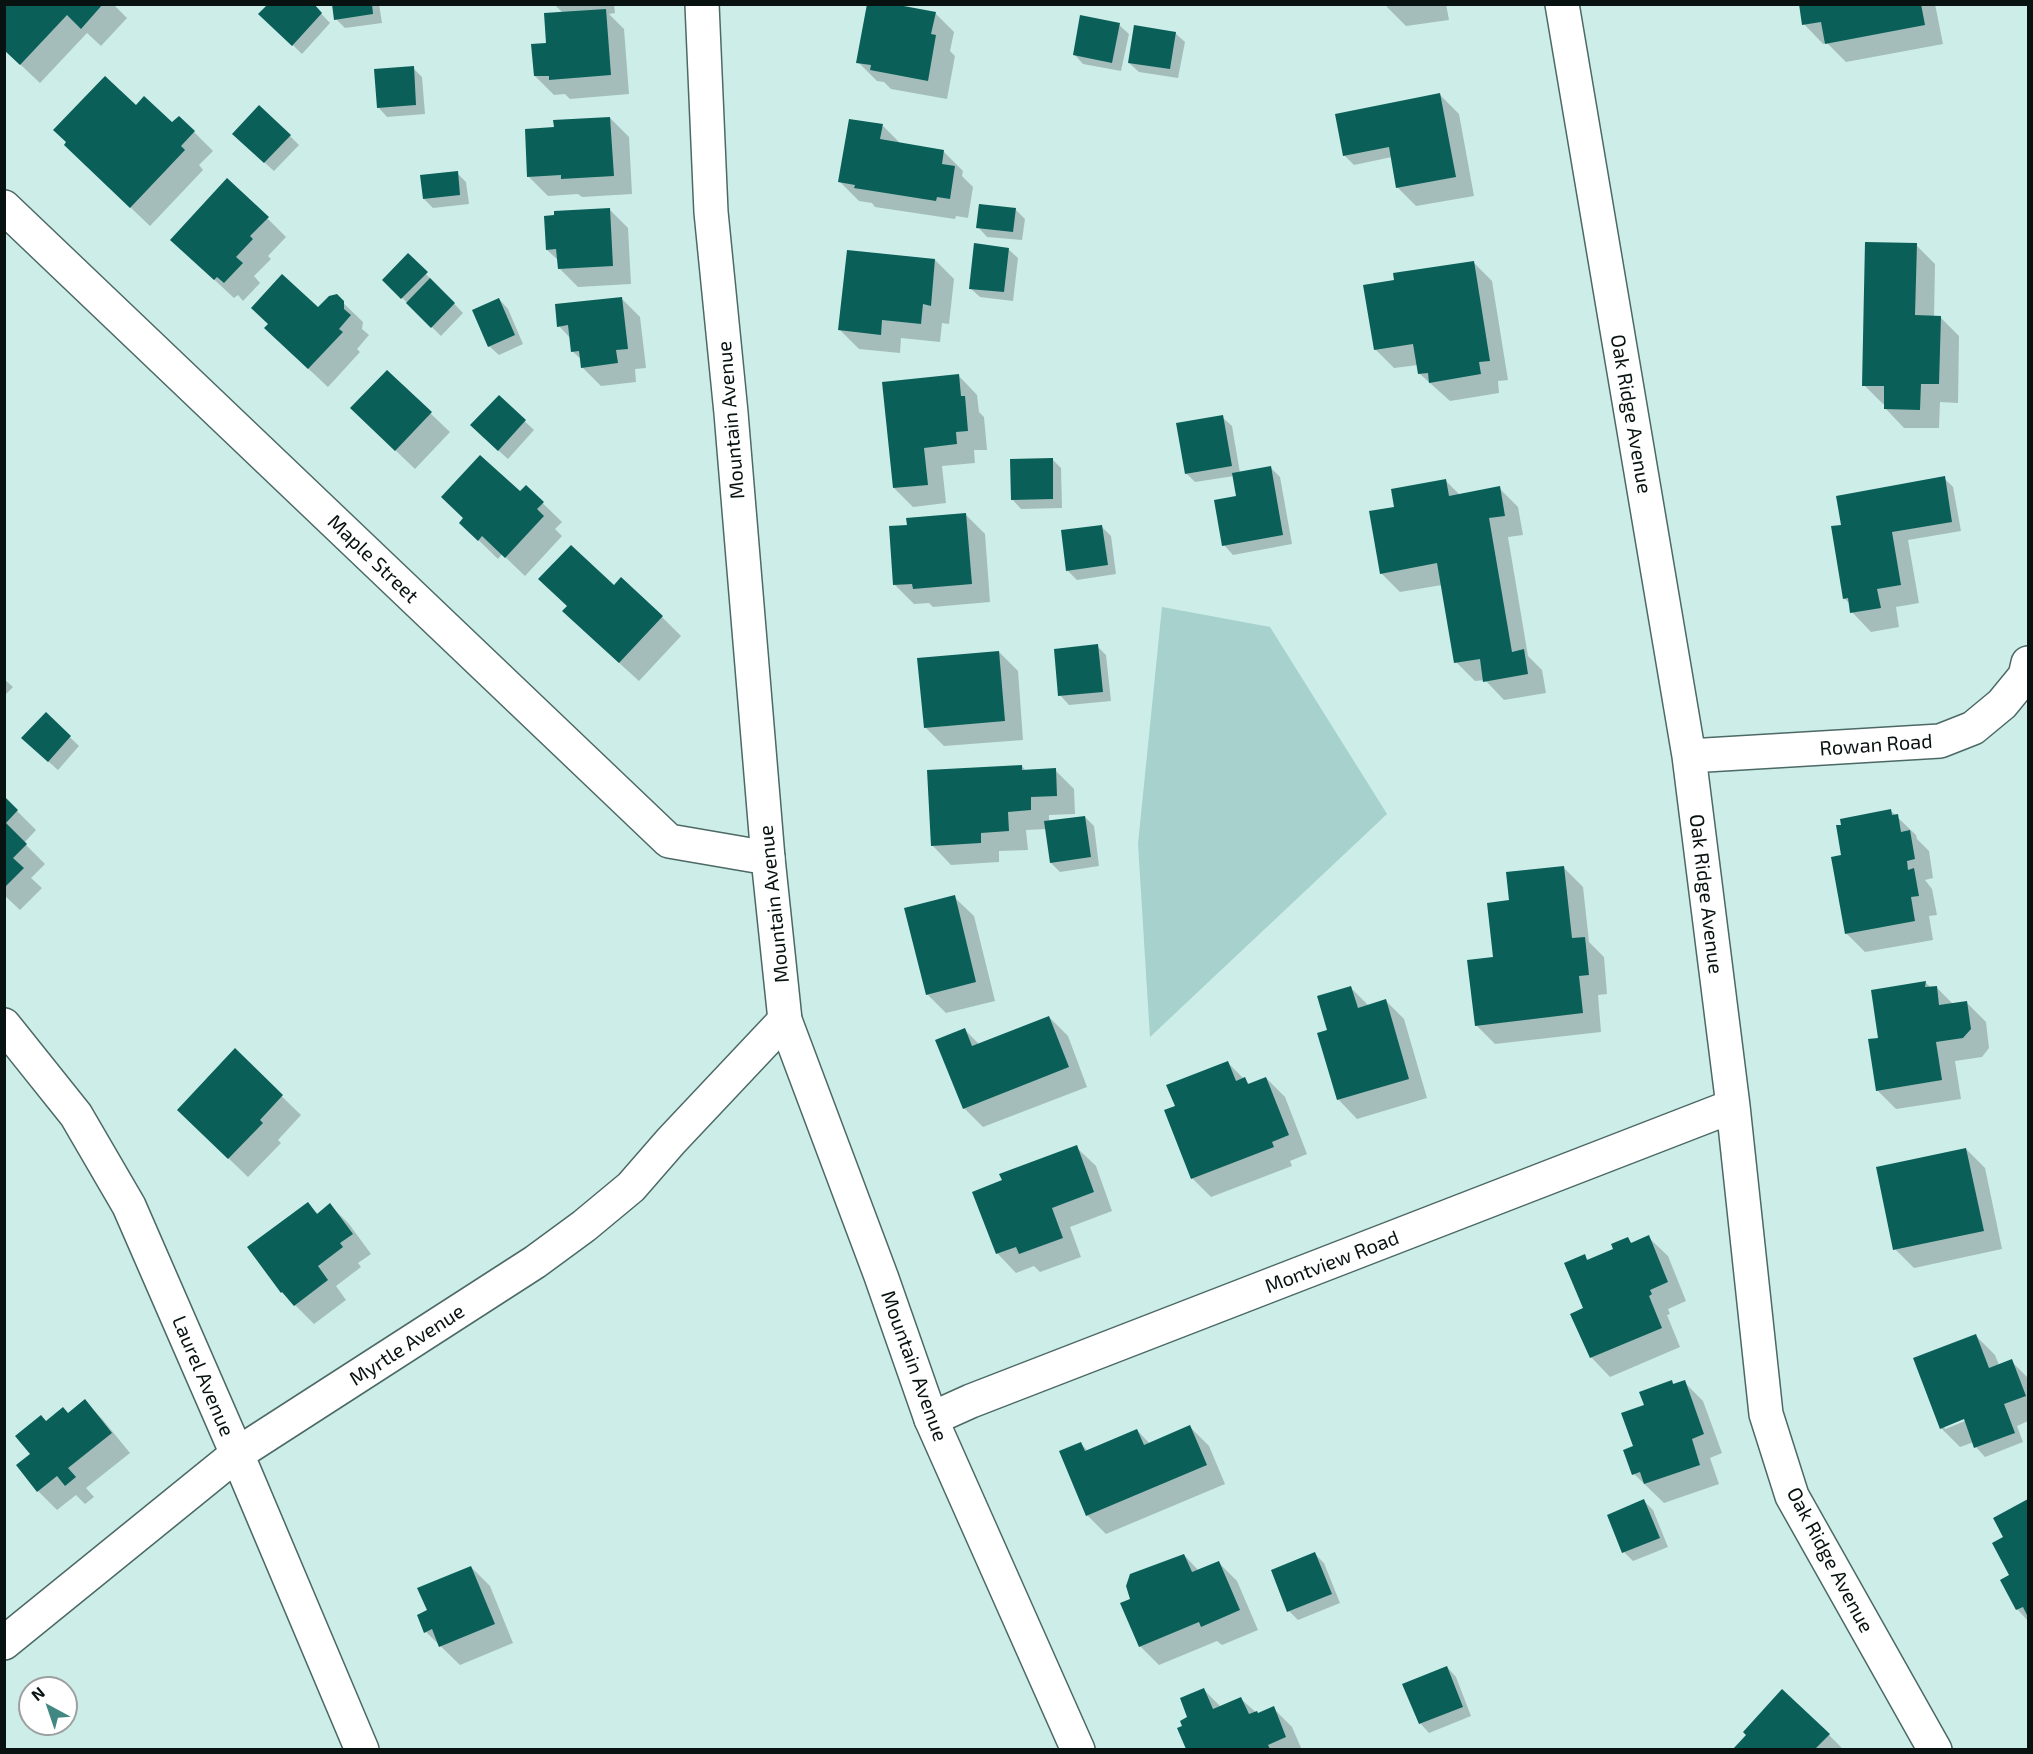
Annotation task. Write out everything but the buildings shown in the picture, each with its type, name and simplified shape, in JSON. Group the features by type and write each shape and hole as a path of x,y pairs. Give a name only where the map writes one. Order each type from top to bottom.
{"street":[{"name":"Mountain Avenue","path":"702,4 711,212 732,425 768,858 785,1020 881,1276 931,1419 1078,1749"},
{"name":"Oak Ridge Avenue","path":"1562,4 1689,756 1733,1106 1769,1424 1792,1496 1935,1749"},
{"name":"Maple Street","path":"4,207 669,840 768,858"},
{"name":"Rowan Road","path":"1689,756 1940,741 1973,728 2002,704 2025,676 2028,663"},
{"name":"Myrtle Avenue","path":"4,1643 237,1454 535,1262 584,1226 631,1187 785,1020"},
{"name":"Laurel Avenue","path":"4,1025 76,1115 129,1206 362,1749"},
{"name":"Montview Road","path":"931,1419 1004,1388 1733,1106"}],"shaded area":[{"path":"1162,607 1270,627 1387,814 1150,1037 1138,844"}]}
